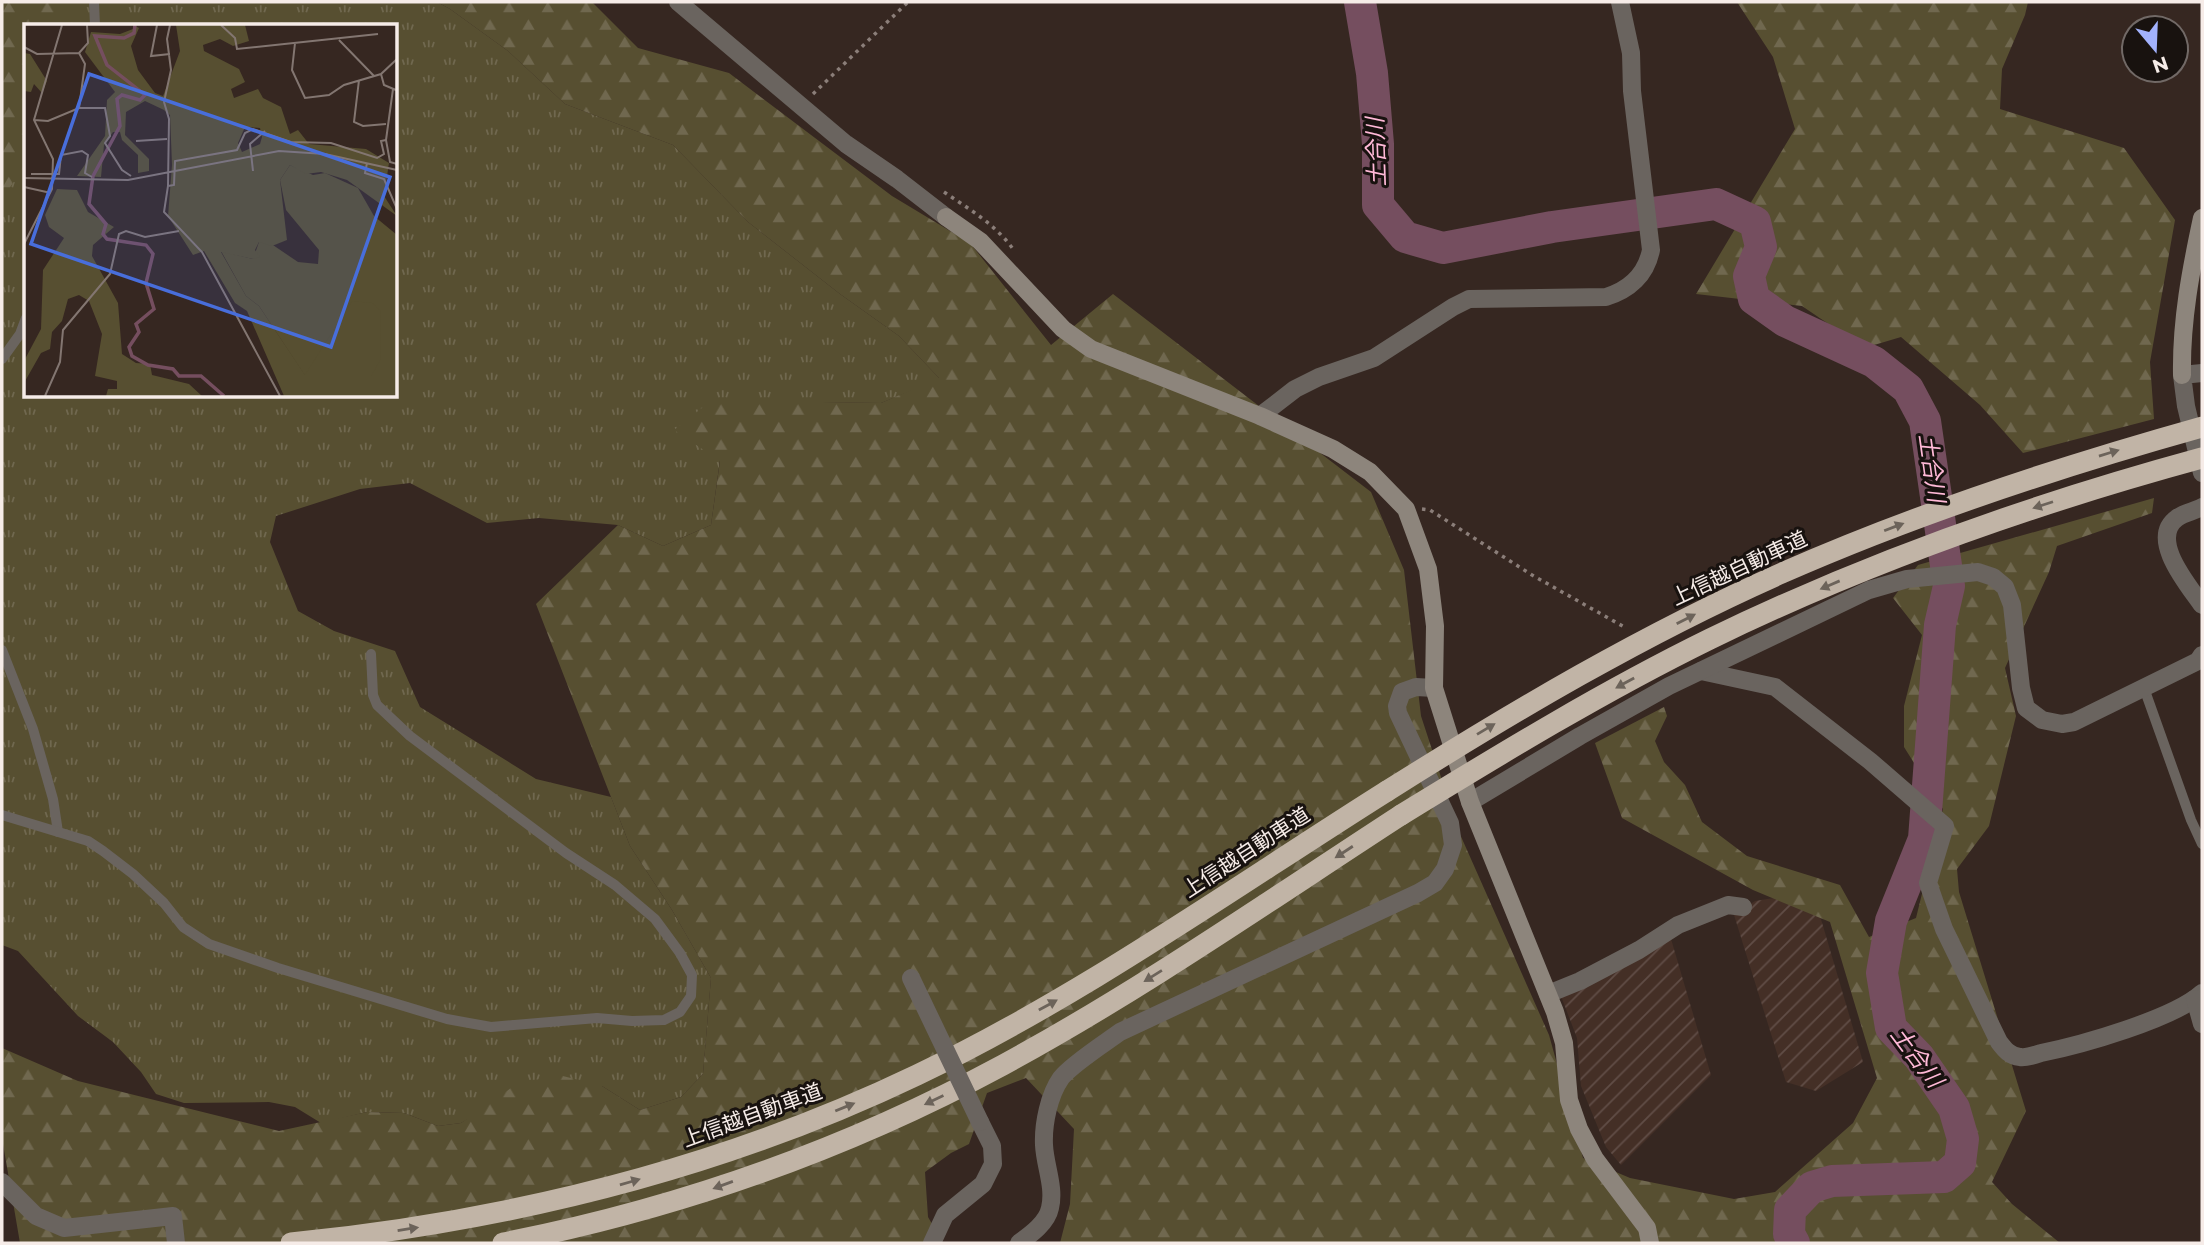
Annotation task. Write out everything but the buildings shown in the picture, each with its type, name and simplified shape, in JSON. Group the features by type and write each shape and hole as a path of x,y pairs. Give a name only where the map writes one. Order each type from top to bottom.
{"highway":[{"name":"上信越自動車道","path":"291,1243 474,1219 610,1188 698,1162 852,1104 918,1075 1059,999 1516,711 1698,613 1780,574 1862,540 2025,479 2202,427"},
{"path":"503,1243 630,1214 708,1191 863,1133 1002,1065 1095,1012 1401,815 1535,734 1710,639 1874,566 1965,531 2120,480 2202,458"}],"street":[{"path":"677,2 846,144 980,241 1063,329 1091,348 1260,416 1333,449 1370,472 1406,509 1429,569 1435,626 1434,688 1470,802 1548,994 1564,1043 1569,1100 1579,1129 1595,1159 1647,1228 1650,1243"},
{"path":"1260,416 1295,389 1319,377 1374,358 1452,307 1469,299 1606,298 1621,292 1639,278 1649,261 1651,250 1632,91 1631,53 1620,2"},
{"path":"2202,218 2183,330 2182,375 2186,406 2202,473"},
{"path":"2182,375 2202,373"},
{"path":"2202,508 2176,518 2168,531 2169,552 2175,569 2202,605"},
{"path":"1470,802 1670,686 1869,590 1907,579 1978,572 1993,577 2005,587 2012,605 2021,688 2026,708 2042,720 2062,724 2074,722 2198,661 2202,654"},
{"path":"1701,671 1774,687 1870,761 1945,826 1928,883 1944,929 1998,1042 2008,1053 2021,1057 2064,1049 2152,1020 2198,996 2202,1024"},
{"path":"1019,1243 1033,1233 1050,1210 1051,1178 1044,1145 1046,1114 1061,1078 1087,1055 1120,1032 1418,893 1434,883 1446,869 1453,845 1450,823 1407,735 1397,706 1402,692 1416,687 1434,688"},
{"path":"1548,994 1580,981 1639,950 1678,925 1728,905 1743,907"},
{"path":"911,978 992,1146 993,1164 983,1184 945,1214 932,1243"},
{"path":"2,1182 36,1216 64,1228 173,1216 176,1243"}],"lane":[{"path":"94,2 95,24"},
{"path":"2,359 20,334 24,323"},
{"path":"2,650 33,729 53,799 58,832"},
{"path":"2,815 88,841 103,850 134,874 164,903 183,927 209,944 278,968 447,1019 491,1027 597,1018 664,1020 680,1012 691,996 692,975 680,953 655,919 615,885 566,853 420,744 377,705 373,695 371,654"},
{"path":"2144,688 2202,844"}],"path":[{"path":"813,94 908,2"},
{"path":"942,191 1003,235 1025,266 1012,274"},
{"path":"1406,509 1430,510 1532,575 1629,630"}],"shaded area":[{"path":"1813,892 1863,1062 1816,1091 1786,1082 1734,915 1755,901"},
{"path":"1671,939 1711,1075 1621,1165 1606,1147 1581,1086 1577,1038 1561,996"}],"green space":[{"path":"2,2 437,2 508,51 565,104 673,145 748,222 899,336 940,379 881,403 805,402 720,460 711,525 663,546 618,525 539,518 487,523 410,483 360,489 276,516 270,542 298,611 334,631 395,651 420,707 536,779 611,797 630,846 672,910 711,978 703,1074 681,1097 640,1110 602,1086 478,1113 461,1123 438,1126 404,1113 367,1112 321,1123 295,1107 269,1102 184,1103 156,1094 141,1072 113,1042 78,1016 18,951 2,945"},
{"path":"2,2 66,2 60,24 24,24 24,167 2,199"},
{"path":"437,2 592,2 638,48 729,73 892,196 970,243 1051,345 1113,294 1371,492 1404,570 1421,716 1459,832 1549,1035 1583,1158 1630,1178 1734,1199 1775,1192 1853,1123 1877,1078 1830,922 1753,890 1622,818 1595,743 1664,707 1667,716 1655,741 1664,762 1685,785 1702,822 1747,856 1840,885 1869,937 1916,918 1943,809 1904,747 1904,706 1922,635 1893,598 1918,565 2154,498 2152,513 2057,546 2049,572 2005,668 2016,716 1989,826 1957,869 1959,892 2026,1111 1992,1182 2012,1204 2060,1243 1060,1243 1070,1204 1074,1129 1026,1078 987,1093 969,1144 925,1172 928,1217 943,1243 20,1243 2,1138 2,1048 78,1081 279,1131 367,1112 404,1113 438,1126 461,1123 511,1088 555,1074 602,1086 640,1110 681,1097 703,1074 711,978 672,910 630,846 536,604 618,525 663,546 711,525 720,461 674,430 712,400 881,403 939,378 899,336 748,222 673,145 565,104 508,51"},
{"path":"1737,2 2028,2 2002,69 2000,109 2124,148 2175,220 2150,362 2154,419 2023,453 1980,405 1901,337 1864,348 1802,306 1696,294 1795,129 1773,57"}],"waterway":[{"name":"土合川","path":"1360,2 1372,73 1378,144 1378,205 1405,237 1443,248 1552,227 1716,204 1755,222 1761,247 1749,276 1754,299 1785,321 1874,362 1908,389 1925,421 1949,586 1940,625 1924,839 1891,921 1882,973 1891,1028 1919,1057 1954,1108 1963,1139 1960,1163 1944,1177 1832,1181 1812,1187 1790,1210 1789,1234 1794,1243"}]}
